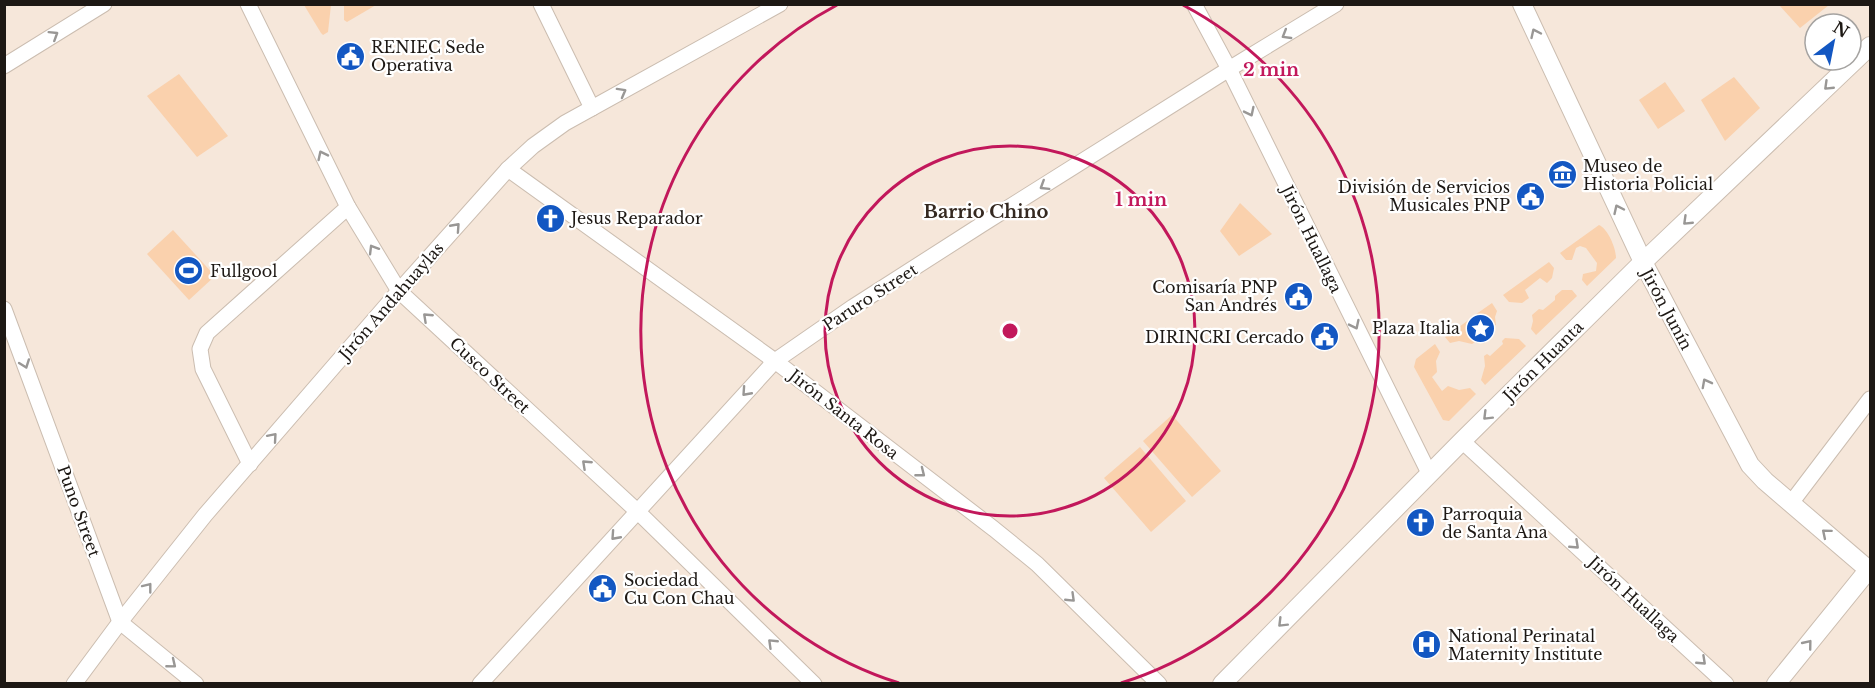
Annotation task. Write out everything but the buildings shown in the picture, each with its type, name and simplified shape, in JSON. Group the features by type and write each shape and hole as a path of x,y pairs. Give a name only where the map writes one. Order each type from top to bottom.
{"street":[{"path":"4,66 104,4"},
{"name":"Cusco Street","path":"248,4 348,207 399,291 637,511 814,684"},
{"path":"542,4 592,108"},
{"name":"Jirón Andahuaylas","path":"75,684 120,622 205,515 508,169 533,146 565,123 780,4"},
{"name":"Jirón Huallaga","path":"1194,4 1229,69 1429,473"},
{"name":"Paruro Street","path":"480,684 775,361 853,307 1336,4"},
{"name":"Jirón Junín","path":"1522,4 1643,262 1750,465 1765,481 1870,570"},
{"name":"Jirón Huanta","path":"1222,684 1429,473 1643,262 1870,46"},
{"name":"Jirón Santa Rosa","path":"508,169 775,361 1037,564 1159,684"},
{"path":"250,464 203,369 200,349 207,333 348,207"},
{"name":"Puno Street","path":"4,309 120,622"},
{"path":"1791,503 1870,399"},
{"name":"Jirón Huallaga","path":"1462,441 1726,684"},
{"path":"1776,684 1870,570"},
{"path":"120,622 196,684"}],"shaded area":[{"path":"344,4 376,5 347,22 344,20"},
{"path":"304,5 331,5 328,32 323,35 321,33"},
{"path":"1779,5 1829,5 1820,12 1803,12 1803,26 1800,28"},
{"path":"179,74 228,136 197,157 147,96"},
{"path":"1734,77 1760,108 1725,141 1701,100"},
{"path":"1665,82 1685,111 1658,129 1639,100"},
{"path":"1240,203 1272,234 1239,256 1220,231"},
{"path":"1599,225 1611,239 1616,258 1587,286 1582,280 1583,274 1596,271 1597,263 1586,248 1580,246 1576,248 1572,260 1566,260 1560,253"},
{"path":"173,230 215,276 189,300 147,254"},
{"path":"1549,262 1554,268 1552,278 1547,283 1540,278 1525,290 1529,298 1522,303 1509,302 1503,295"},
{"path":"1562,290 1572,290 1577,296 1536,335 1531,329 1532,315 1539,309 1543,310 1555,300 1555,296"},
{"path":"1492,303 1497,311 1496,325 1494,326 1486,319 1478,324 1472,317"},
{"path":"1470,319 1475,326 1469,333 1475,342 1472,344 1459,341 1450,343 1445,337"},
{"path":"1505,338 1519,339 1526,346 1485,385 1481,380 1485,366 1484,356 1487,354 1490,356 1503,344 1502,341"},
{"path":"1435,344 1440,352 1436,361 1437,372 1432,377 1442,391 1448,386 1459,390 1470,388 1476,394 1449,421 1443,420 1414,367 1416,359"},
{"path":"1172,415 1221,471 1192,497 1143,441"},
{"path":"1140,447 1186,501 1151,532 1104,478"}],"place":[{"name":"RENIEC Sede Operativa","path":"350,56"},
{"name":"Museo de Historia Policial","path":"1562,175"},
{"name":"División de Servicios Musicales PNP","path":"1531,196"},
{"name":"Jesus Reparador","path":"550,218"},
{"name":"Fullgool","path":"189,271"},
{"name":"Comisaría PNP San Andrés","path":"1298,296"},
{"name":"Plaza Italia","path":"1481,328"},
{"name":"DIRINCRI Cercado","path":"1325,337"},
{"name":"Parroquia de Santa Ana","path":"1421,523"},
{"name":"Sociedad Cu Con Chau","path":"603,589"},
{"name":"National Perinatal Maternity Institute","path":"1427,645"}],"district":[{"name":"Barrio Chino","path":"986,212"}]}
